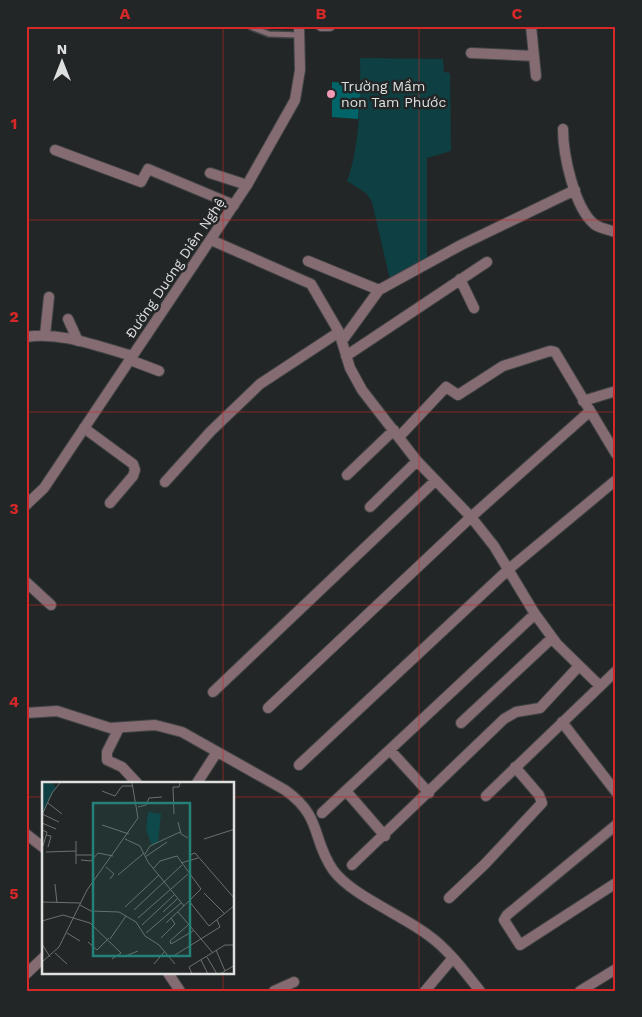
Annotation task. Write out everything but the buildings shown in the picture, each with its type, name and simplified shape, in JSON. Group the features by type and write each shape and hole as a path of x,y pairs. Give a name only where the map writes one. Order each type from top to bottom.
{"street":[{"path":"321,26 330,26"},
{"path":"531,26 536,76"},
{"name":"Đường Duơng Diên Nghệ","path":"26,505 44,488 247,185 295,100 300,70 299,31"},
{"path":"471,53 534,56"},
{"path":"562,129 564,151 575,190 584,210 594,224 616,232"},
{"path":"55,150 141,182 148,169 234,205"},
{"path":"210,173 247,185"},
{"path":"165,482 211,431 260,384 340,337 379,290 461,245 575,190"},
{"path":"211,240 311,284 340,337 356,382 417,461 471,517 494,546 535,614 552,638 600,686"},
{"path":"308,261 379,290"},
{"path":"346,356 487,262"},
{"path":"460,279 474,308"},
{"path":"45,335 49,297"},
{"path":"68,319 78,341"},
{"path":"26,336 45,335 78,341 131,358 159,371"},
{"path":"347,475 396,434 446,387 458,395 483,377 503,366 550,351 555,352 589,412 616,454"},
{"path":"583,401 616,391"},
{"path":"268,708 471,517 589,412"},
{"path":"84,428 133,464 135,470 133,476 110,503"},
{"path":"370,507 417,461"},
{"path":"213,692 435,480"},
{"path":"299,765 509,570 616,480"},
{"path":"26,582 51,604"},
{"path":"322,814 535,614"},
{"path":"461,723 552,638"},
{"path":"352,865 385,836 504,719 516,712 540,708 579,666"},
{"path":"486,796 616,671"},
{"path":"26,712 57,711 110,728 155,725 168,727 182,732 300,801 313,820 333,870 344,882 427,934 452,959 475,989"},
{"path":"562,722 616,792"},
{"path":"119,728 107,752 107,760 122,767 136,782"},
{"path":"390,750 429,793"},
{"path":"198,782 217,752"},
{"path":"448,898 485,864 542,803 540,795 515,767"},
{"path":"346,791 385,836"},
{"path":"616,825 507,915 504,920 515,940 520,944 526,943 616,883"},
{"path":"26,834 42,846"},
{"path":"26,974 42,959"},
{"path":"426,991 452,959"},
{"path":"580,991 616,969"},
{"path":"169,974 180,991"},
{"path":"274,991 294,982"}],"lane":[{"path":"251,27 269,34 299,31"}],"shaded area":[{"path":"360,58 443,59 444,72 450,73 451,151 427,158 427,260 390,280 372,202 366,193 347,181 355,153 357,137 360,103"}],"place":[{"name":"Trường Mầm non Tam Phước","path":"331,94"}]}
